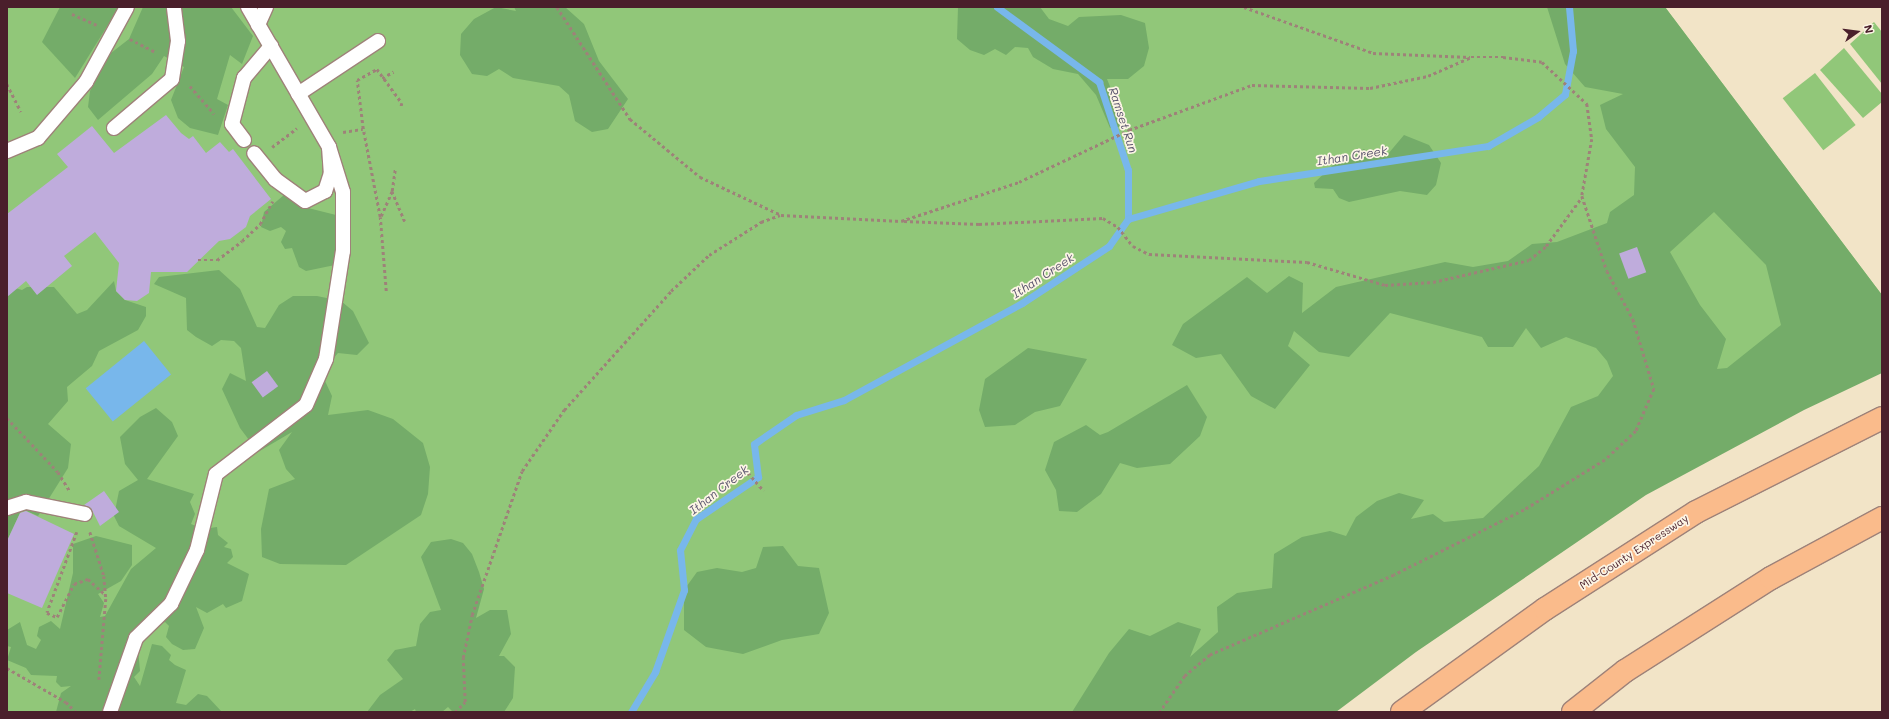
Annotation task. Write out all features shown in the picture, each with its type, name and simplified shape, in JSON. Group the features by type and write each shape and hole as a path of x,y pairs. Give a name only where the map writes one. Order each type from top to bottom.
{"highway":[{"name":"Mid-County Expressway","path":"1402,712 1545,609 1696,512 1882,418"},
{"path":"1573,712 1624,671 1758,587 1882,518"}],"lane":[{"path":"7,151 38,138 86,82 127,7"},
{"path":"114,128 172,79 178,41 174,7"},
{"path":"110,712 136,638 171,604 197,550 216,474 306,406 326,359 343,251 342,192 329,146 248,7"},
{"path":"258,25 266,7"},
{"path":"298,94 378,41"},
{"path":"244,140 232,124 244,78 271,46"},
{"path":"256,156 275,179 305,201 325,191 331,173 329,146"},
{"path":"7,508 26,502 84,514"}],"path":[{"path":"557,7 630,119 700,177 781,215"},
{"path":"455,712 465,702 463,658 472,615 522,471 564,410 671,290 709,255 761,222 781,215 979,224 1103,218 1118,227 1131,243 1149,254 1181,257 1307,262 1385,285 1433,282 1529,260 1546,246 1582,196 1592,139 1587,104 1542,62 1471,57 1373,53 1244,7"},
{"path":"72,14 105,27"},
{"path":"129,39 164,56"},
{"path":"901,221 1019,182 1109,138 1252,85 1370,88 1428,76 1471,57"},
{"path":"386,291 380,217 363,129 357,80 377,69 382,78 402,103 401,108"},
{"path":"382,78 393,72"},
{"path":"183,80 216,116"},
{"path":"7,84 21,112"},
{"path":"256,156 311,116"},
{"path":"380,217 392,191 395,169"},
{"path":"392,191 405,221"},
{"path":"1160,712 1185,676 1210,654 1394,575 1524,510 1605,460 1636,431 1654,389 1648,358 1633,319 1607,271 1582,196"},
{"path":"198,260 217,260 242,241 260,224 273,201"},
{"path":"7,418 58,472 84,514 104,576 106,595 99,684"},
{"path":"744,468 764,491"},
{"path":"84,514 47,613 57,617 74,584 88,579 106,595"},
{"path":"7,668 76,712"}],"green space":[{"path":"7,7 1665,7 1882,295 1287,712 7,712"},
{"path":"60,7 119,7 75,78 42,42"},
{"path":"143,7 231,7 253,36 242,64 230,55 217,99 228,105 218,135 190,128 178,118 171,100 184,67 164,56 152,74 98,120 88,107 90,91 111,53 129,39"},
{"path":"496,7 516,11 514,7 565,7 584,24 599,61 628,99 608,129 592,132 575,121 569,95 559,86 513,78 499,69 487,76 472,74 460,55 461,34 474,19"},
{"path":"958,7 1040,7 1049,19 1068,26 1079,17 1121,15 1145,23 1149,48 1144,66 1128,79 1107,79 1126,126 1110,128 1096,95 1078,74 1053,69 1033,57 1028,48 1015,47 1006,55 995,49 984,55 970,50 957,39"},
{"path":"1547,7 1665,7 1882,295 1882,373 1804,410 1646,495 1416,652 1336,712 1072,712 1109,653 1129,629 1150,636 1178,622 1201,629 1190,657 1218,632 1217,607 1237,593 1272,588 1274,554 1302,537 1330,531 1346,536 1356,517 1377,501 1399,493 1424,500 1411,519 1433,514 1444,522 1483,518 1539,466 1571,407 1598,396 1613,376 1607,361 1596,348 1566,337 1541,348 1526,328 1513,347 1488,347 1482,337 1390,313 1349,357 1319,352 1294,331 1288,346 1310,365 1275,409 1251,396 1221,354 1196,358 1172,345 1183,324 1247,277 1267,293 1289,276 1303,283 1302,313 1336,287 1445,262 1473,267 1508,261 1532,244 1557,242 1607,223 1610,212 1634,195 1635,167 1606,129 1600,105 1623,94 1585,87 1565,64","holes":["1714,212 1766,265 1781,325 1727,368 1717,369 1726,339 1700,305 1670,252"]},
{"path":"1874,22 1882,32 1882,84 1850,44"},
{"path":"1844,48 1882,94 1882,102 1863,118 1820,70"},
{"path":"1815,73 1856,125 1823,150 1783,98"},
{"path":"1404,135 1429,145 1441,163 1436,185 1427,195 1400,191 1349,202 1339,198 1333,189 1315,188 1314,183 1332,166 1364,149 1372,156 1388,154"},
{"path":"284,195 300,206 336,215 346,224 335,265 306,271 299,267 292,248 285,249 281,242 286,231 281,227 270,231 261,227 264,212"},
{"path":"219,270 240,289 257,327 265,328 279,305 293,296 317,296 341,301 353,311 369,343 357,355 338,353 328,365 325,381 332,396 328,415 368,410 393,419 423,443 430,467 428,494 421,515 346,565 280,564 262,557 261,529 269,489 295,479 286,469 279,450 292,432 258,452 240,428 222,389 230,373 246,381 241,348 234,341 221,340 212,346 196,337 187,330 186,298 154,284 159,277"},
{"path":"114,281 116,291 125,300 146,307 146,316 138,330 99,351 92,366 67,387 68,401 48,424 71,444 68,468 38,516 22,509 7,541 7,291 12,287 22,290 27,287 54,287 77,314 87,310"},
{"path":"1028,348 1087,359 1060,406 1035,412 1015,425 985,427 979,410 985,379"},
{"path":"1187,385 1207,417 1200,436 1170,464 1137,468 1120,463 1101,494 1077,512 1059,511 1056,490 1045,470 1054,442 1086,425 1100,435 1108,432"},
{"path":"156,408 172,422 178,436 147,479 194,494 190,502 195,514 191,524 203,529 217,527 218,535 228,543 224,547 231,549 233,557 227,563 249,574 242,601 226,608 223,604 207,613 196,607 204,628 195,649 183,650 172,644 166,637 169,626 165,622 146,632 138,649 140,671 134,677 140,686 152,644 162,646 171,655 169,660 175,665 186,670 176,703 186,705 198,694 207,696 222,712 56,712 61,693 71,686 61,687 56,682 57,676 31,675 26,668 7,660 11,647 7,646 7,630 20,622 27,645 36,649 41,640 37,636 39,627 51,621 60,629 73,573 73,544 96,536 132,545 132,565 121,581 98,594 104,603 100,617 105,616 131,569 156,548 119,526 114,516 119,491 138,480 125,464 120,437 140,417"},
{"path":"451,539 463,543 472,554 479,572 484,589 476,618 490,610 507,610 511,634 499,656 504,656 515,667 513,698 504,712 453,712 448,707 442,712 416,712 415,709 410,712 367,712 380,695 403,679 387,660 395,650 416,646 420,624 430,612 441,610 421,557 431,542"},
{"path":"783,546 798,566 819,568 829,613 819,634 782,640 743,654 706,647 684,630 684,590 697,572 717,568 742,572 756,568 763,547"}],"water":[{"path":"144,341 171,374 113,422 86,388"}],"building":[{"path":"166,115 181,133 189,139 193,136 206,153 220,142 229,152 233,149 271,199 250,216 246,227 230,239 219,241 187,272 151,272 149,293 137,301 125,300 116,291 119,263 95,232 64,256 72,266 37,295 26,281 7,297 7,214 68,167 57,154 92,126 114,153"},
{"path":"1637,247 1646,272 1628,279 1619,253"},
{"path":"267,371 278,386 263,398 252,382"},
{"path":"104,491 119,512 100,526 91,508 84,505"},
{"path":"26,511 74,534 42,608 7,593 7,541 20,513"}],"waterway":[{"name":"Ramset Run","path":"997,7 1099,82 1128,170 1128,219"},
{"name":"Ithan Creek","path":"631,712 655,672 684,590 680,550 696,519 758,477 754,444 796,415 844,400 1022,303 1109,246 1128,219 1259,181 1488,146 1538,117 1565,94 1573,51 1569,7"}]}
